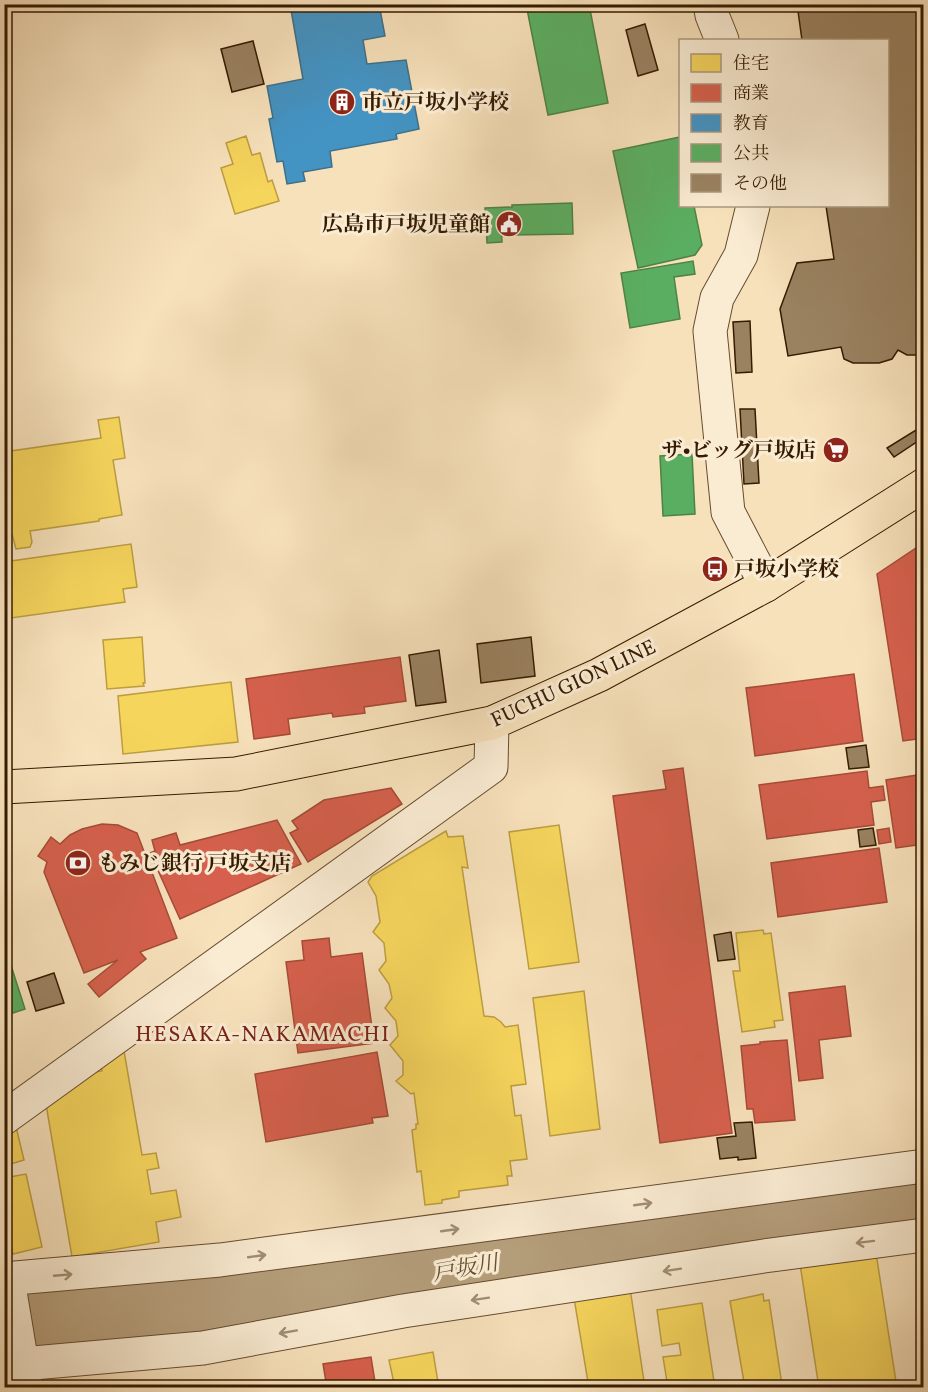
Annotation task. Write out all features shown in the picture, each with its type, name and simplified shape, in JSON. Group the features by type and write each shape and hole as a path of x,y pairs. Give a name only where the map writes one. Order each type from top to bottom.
{"main road":[{"name":"FUCHU GION LINE","path":"4,788 236,774 492,723 599,675 766,585 917,493"}],"street":[{"path":"710,4 722,39"},
{"path":"753,207 741,255 717,298 710,331 728,512 766,585"},
{"path":"4,1118 491,767 492,723"},
{"path":"924,1166 8,1287 18,1365 202,1348 402,1311 764,1256 924,1235"}],"building: 住宅":[{"path":"246,136 252,155 260,153 268,182 272,180 279,201 235,214 221,168 233,164 226,143"},
{"path":"119,417 125,458 113,460 122,515 99,519 99,521 30,531 32,542 30,547 16,549 12,534 4,535 4,452 101,438 98,420"},
{"path":"131,544 137,587 123,589 125,602 4,619 4,562"},
{"path":"142,637 144,686 107,689 103,640"},
{"path":"231,682 238,742 123,754 118,696"},
{"path":"559,825 579,962 529,969 509,832"},
{"path":"446,831 448,837 463,836 468,868 462,867 484,1016 494,1017 505,1027 518,1025 526,1084 511,1086 515,1116 521,1115 527,1159 510,1161 512,1176 507,1176 508,1185 459,1191 459,1197 442,1200 442,1203 425,1205 421,1171 417,1172 412,1130 416,1129 416,1124 418,1124 414,1093 411,1094 396,1081 403,1075 403,1061 390,1045 398,1036 396,1021 385,1008 392,998 389,984 379,970 386,961 384,943 373,932 380,922 376,896 368,882 372,876"},
{"path":"763,930 764,934 771,933 783,1020 774,1021 775,1027 742,1032 733,971 740,971 736,933"},
{"path":"584,991 600,1129 550,1136 533,998"},
{"path":"124,1051 142,1155 156,1153 159,1168 147,1170 151,1194 176,1190 181,1217 156,1222 159,1242 72,1257 42,1081 102,1071 100,1056"},
{"path":"11,1106 24,1160 4,1166 4,1119"},
{"path":"26,1174 42,1247 13,1254 4,1219 4,1178"},
{"path":"876,1253 897,1388 819,1388 800,1264"},
{"path":"630,1288 645,1388 589,1388 574,1298"},
{"path":"763,1294 764,1301 769,1300 782,1385 745,1388 730,1301"},
{"path":"702,1303 715,1388 668,1388 663,1357 681,1355 679,1343 662,1346 657,1310"},
{"path":"433,1352 439,1388 395,1388 389,1360"}],"building: 商業":[{"path":"919,546 924,572 924,738 903,741 877,574"},
{"path":"400,657 406,701 364,707 365,713 333,717 332,713 288,719 290,734 254,739 246,679"},
{"path":"854,674 863,741 755,756 746,688"},
{"path":"683,768 732,1133 660,1143 613,796 666,789 663,771"},
{"path":"867,771 869,788 883,786 885,800 871,802 874,825 767,839 759,785"},
{"path":"924,774 924,844 896,848 886,780"},
{"path":"391,788 402,804 308,862 290,833 298,829 292,821 324,800"},
{"path":"277,820 301,864 180,919 150,853 155,851 152,840 176,833 180,845"},
{"path":"102,824 118,825 137,833 177,938 140,952 146,959 99,997 88,984 118,960 84,973 44,872 47,862 38,856 51,837 60,844 70,835 82,829"},
{"path":"889,828 891,842 879,844 877,830"},
{"path":"879,848 887,902 778,917 771,863"},
{"path":"329,938 331,957 362,953 374,1043 298,1053 286,962 304,960 302,941"},
{"path":"845,986 851,1036 819,1040 823,1078 799,1081 789,993"},
{"path":"787,1040 795,1120 755,1123 753,1109 747,1109 741,1046"},
{"path":"377,1052 388,1116 372,1118 373,1123 266,1142 255,1074"},
{"path":"371,1357 376,1388 327,1388 323,1364"}],"building: 教育":[{"name":"市立戸坂小学校","path":"290,4 379,4 385,36 363,40 367,64 406,60 419,129 396,134 397,139 330,151 332,167 303,172 305,181 287,184 283,161 277,162 269,119 273,118 267,86 303,79"}],"building: 公共":[{"path":"526,4 589,4 608,103 548,115"},
{"path":"679,137 679,207 694,207 702,245 695,255 638,268 613,151"},
{"path":"572,203 573,234 513,235 512,219 501,219 502,242 487,243 485,208"},
{"path":"693,261 695,274 674,277 680,319 630,328 621,273"},
{"path":"692,454 695,514 663,516 660,456"},
{"path":"8,956 25,1009 4,1016 4,957"}],"building: その他":[{"path":"797,4 924,4 924,355 907,355 898,350 892,359 879,363 853,363 844,359 841,347 788,356 780,309 797,263 834,259 826,207 889,207 889,39 802,39"},
{"path":"645,24 658,70 638,76 626,30"},
{"path":"253,41 264,84 232,92 221,49"},
{"path":"750,321 752,372 736,373 733,322"},
{"path":"740,409 755,409 759,483 744,484"},
{"path":"924,425 924,437 894,457 887,448"},
{"path":"531,637 535,676 481,683 477,644"},
{"path":"439,650 446,702 416,706 409,655"},
{"path":"866,745 869,767 849,769 846,748"},
{"path":"873,828 876,845 860,847 858,830"},
{"path":"731,932 735,959 718,961 714,935"},
{"path":"54,973 64,1003 36,1011 27,982"},
{"path":"752,1122 756,1158 720,1159 717,1138 736,1136 734,1123"}],"waterway":[{"name":"戸坂川","path":"4,1318 66,1323 282,1298 750,1218 924,1195"}],"place":[{"name":"市立戸坂小学校","path":"342,102"},
{"name":"広島市戸坂児童館","path":"509,224"},
{"name":"ザ•ビッグ戸坂店","path":"836,450"},
{"name":"戸坂小学校","path":"715,569"},
{"name":"もみじ銀行 戸坂支店","path":"78,863"}],"district":[{"name":"HESAKA-NAKAMACHI","path":"263,1033"}]}
